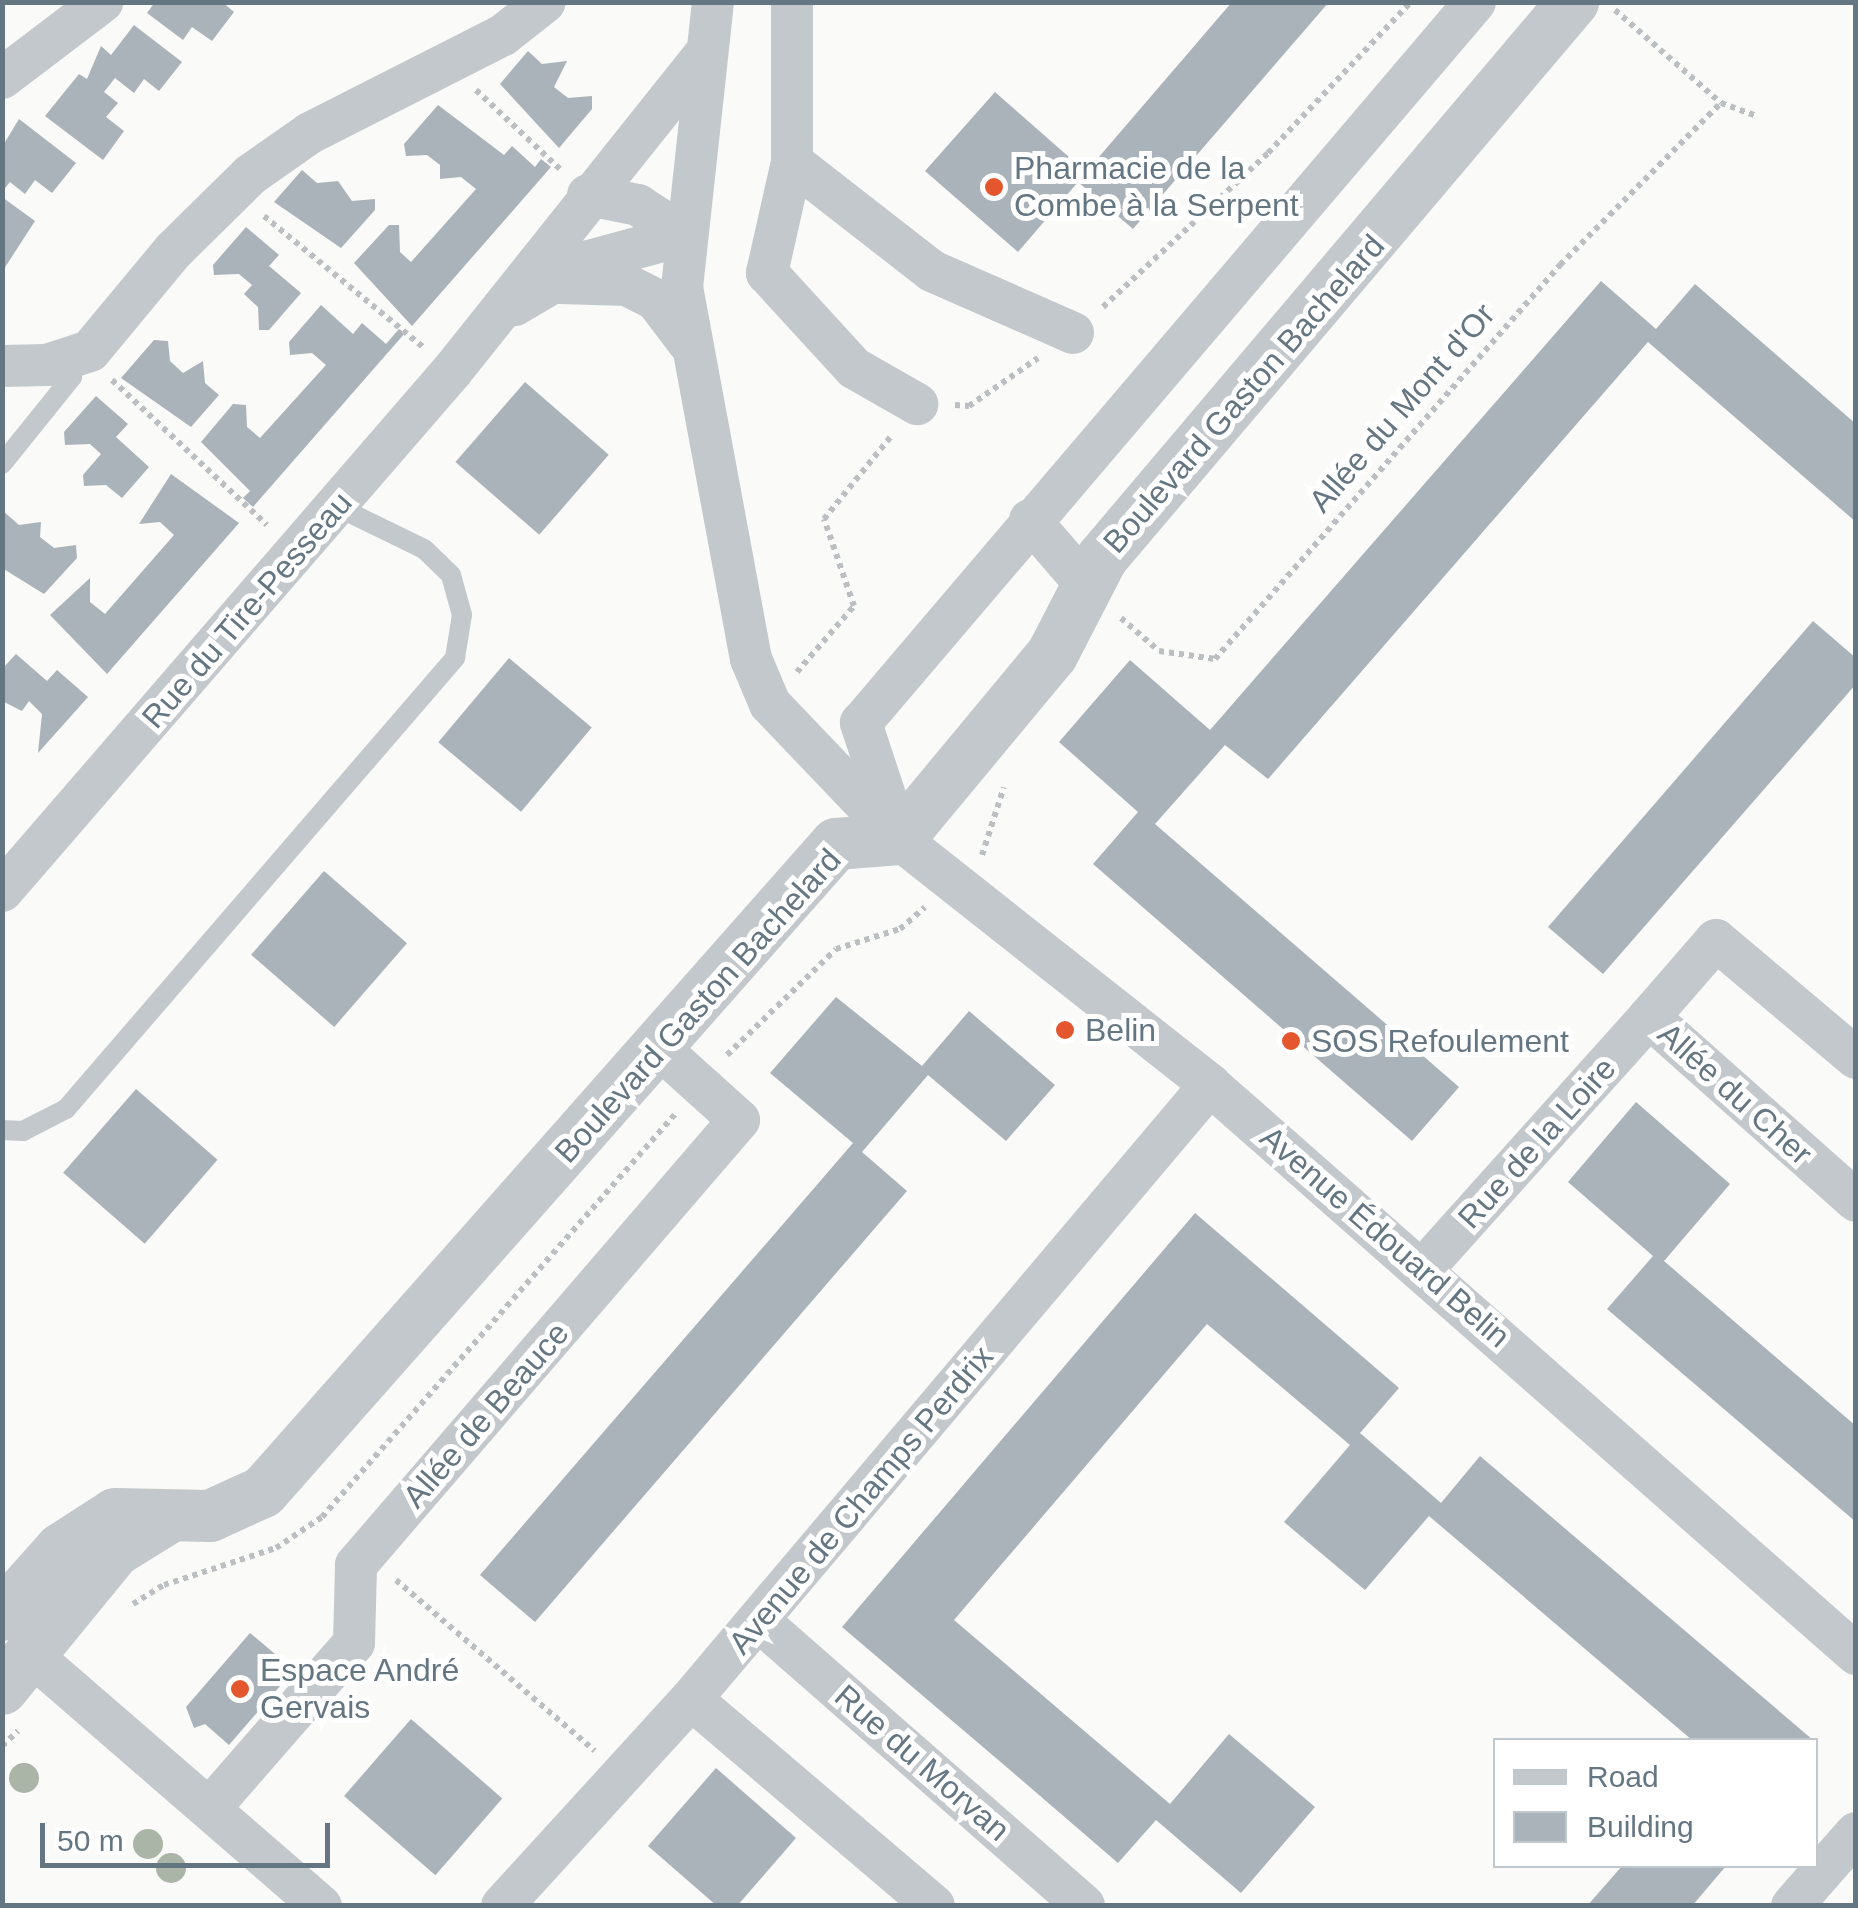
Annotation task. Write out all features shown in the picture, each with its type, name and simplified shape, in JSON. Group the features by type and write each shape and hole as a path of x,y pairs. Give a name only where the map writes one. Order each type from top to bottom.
{"street":[{"path":"2,78 102,2"},
{"path":"2,366 80,356 233,190 310,133 449,64 545,2"},
{"path":"713,2 684,235 688,342 751,659 770,704"},
{"path":"792,2 792,162 768,272 854,368 918,404"},
{"path":"899,839 861,722 1474,2"},
{"name":"Boulevard Gaston Bachelard","path":"9,1648 116,1550 171,1516 241,1508 263,1492 660,1048 836,844 899,839 1052,655 1096,594 1102,558 1574,2"},
{"name":"Rue du Tire-Pesseau","path":"2,891 452,371 705,54"},
{"path":"792,162 932,272 1073,333"},
{"path":"588,196 638,205 684,235"},
{"name":"Rue du Tire-Pesseau","path":"486,325 545,284 590,261 684,235"},
{"path":"545,284 626,285 656,300 688,342"},
{"path":"1030,520 1096,594"},
{"name":"Avenue Édouard Belin","path":"770,704 899,839 1210,1086 1424,1268 1856,1654"},
{"name":"Allée du Cher","path":"1852,1048 1716,940 1649,1017 1856,1202"},
{"name":"Rue de la Loire","path":"1424,1268 1649,1017"},
{"name":"Allée de Beauce","path":"210,1808 354,1643 356,1565 351,1542 739,1120 660,1048"},
{"name":"Avenue de Champs Perdrix","path":"502,1906 692,1699 1210,1086"},
{"name":"Rue du Morvan","path":"759,1621 1084,1906"},
{"path":"9,1648 210,1808 321,1906"},
{"path":"692,1699 913,1899"},
{"path":"1792,1906 1856,1833"}],"lane":[{"path":"2,464 72,377 80,356"},
{"path":"2,1130 23,1131 66,1109 455,658 462,616 452,575 424,549 338,506"}],"path":[{"path":"770,704 854,606 824,520 918,404 969,406 1073,333 1268,153 1411,2"},
{"path":"1606,2 1722,103 1756,116"},
{"path":"449,64 588,196"},
{"name":"Allée du Mont d'Or","path":"1096,594 1158,650 1215,659 1560,264 1722,103"},
{"path":"233,190 452,371"},
{"path":"80,356 296,553"},
{"path":"322,1516 580,1738"}],"building":[{"path":"155,2 222,2 234,12 212,41 192,27 183,40 147,13"},
{"path":"1232,2 1329,2 1133,229 1078,182 1018,252 925,171 995,92 1086,172"},
{"path":"134,25 182,62 159,91 144,79 134,93 115,78 104,92 118,103 106,117 124,131 103,160 45,116 79,74 87,79 101,46 111,55"},
{"path":"528,51 542,64 567,61 554,87 568,98 592,96 592,109 559,148 500,84"},
{"path":"438,105 504,155 512,146 535,167 541,159 551,167 412,326 354,263 389,225 399,225 400,252 411,262 476,189 461,177 440,179 440,165 427,155 406,156 404,144"},
{"path":"19,119 76,163 52,193 35,180 25,194 10,182 2,192 2,147"},
{"path":"302,170 317,183 338,181 352,201 375,199 375,210 341,248 274,202"},
{"path":"2,197 35,221 2,272"},
{"path":"246,227 279,255 269,266 301,293 269,330 259,330 258,307 244,294 252,285 239,274 214,275 213,265"},
{"path":"1601,281 1656,329 1695,284 1856,424 1856,522 1648,342 1268,779 1225,745 1155,824 1459,1087 1412,1141 1093,864 1138,812 1059,742 1130,660 1210,730"},
{"path":"321,305 353,334 362,323 386,344 399,329 405,333 253,507 243,498 250,491 201,442 233,404 246,405 247,427 260,438 326,365 312,353 290,355 289,342"},
{"path":"154,340 168,341 170,361 183,373 203,361 205,383 219,395 191,427 121,378"},
{"path":"525,382 609,455 539,535 455,462"},
{"path":"96,396 128,424 116,437 149,467 122,498 106,485 84,486 83,475 101,454 90,444 65,445 64,432"},
{"path":"171,474 239,523 107,674 50,615 90,578 90,602 105,614 174,535 160,522 139,524"},
{"path":"2,510 19,525 41,522 40,537 54,548 76,545 77,558 44,594 2,568"},
{"path":"1813,621 1856,658 1856,684 1603,974 1548,927"},
{"path":"16,654 47,681 57,670 88,697 38,753 42,714 29,701 22,711 2,701 2,669"},
{"path":"509,658 592,727 521,812 438,742"},
{"path":"324,871 407,943 334,1027 251,955"},
{"path":"836,997 922,1066 969,1011 1055,1085 1006,1141 928,1075 862,1152 907,1191 535,1622 480,1575 853,1143 770,1073"},
{"path":"136,1089 218,1160 145,1244 63,1173"},
{"path":"1636,1102 1730,1184 1664,1261 1856,1426 1856,1522 1607,1309 1653,1256 1568,1182"},
{"path":"1195,1213 1399,1388 1360,1433 1441,1503 1480,1456 1811,1738 1690,1738 1429,1516 1365,1590 1284,1522 1350,1445 1207,1324 954,1620 1170,1804 1229,1734 1315,1807 1241,1893 1156,1820 1118,1863 842,1627"},
{"name":"Espace André Gervais","path":"250,1633 294,1670 229,1745 205,1724 194,1728 186,1707"},
{"path":"411,1719 502,1798 435,1875 344,1796"},
{"path":"716,1768 796,1838 737,1906 717,1906 648,1846"},
{"path":"1620,1868 1724,1868 1692,1906 1587,1906"}],"place":[{"name":"Pharmacie de la Combe à la Serpent","path":"994,187"},
{"name":"Belin","path":"1065,1030"},
{"name":"SOS Refoulement","path":"1291,1041"},
{"name":"Espace André Gervais","path":"240,1689"}]}
